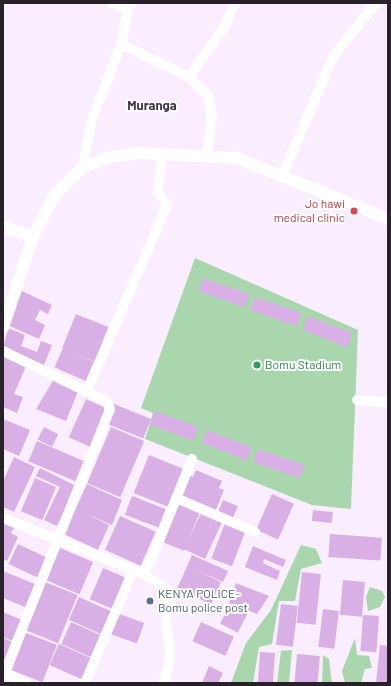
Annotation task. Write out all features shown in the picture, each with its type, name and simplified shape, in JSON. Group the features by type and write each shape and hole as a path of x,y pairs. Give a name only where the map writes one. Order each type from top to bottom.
{"street":[{"path":"83,167 95,108 121,44 130,6 112,3"},
{"path":"189,77 224,28 235,3"},
{"path":"283,174 334,55 376,3"},
{"path":"121,44 189,77 208,96 211,105 207,154"},
{"path":"87,391 167,205 158,192 162,153"},
{"path":"3,328 33,237 54,196 83,167 119,154 207,154 237,158 283,174 388,219"},
{"path":"3,227 33,237"},
{"path":"3,351 106,401 110,409 4,674 26,683"},
{"path":"357,400 388,402"},
{"path":"85,683 137,572 151,560 192,459"},
{"path":"176,498 255,532"},
{"path":"3,518 137,572 170,591 166,622 170,657 164,683"}],"green space":[{"name":"Bomu Stadium","path":"195,258 358,330 351,509 312,505 145,439 153,413 141,408"},
{"path":"301,545 316,549 322,563 301,569 295,601 279,601 272,644 259,647 253,683 231,683 246,643 271,610"},
{"path":"370,587 382,591 385,597 380,607 368,611 366,597"},
{"path":"355,638 357,655 369,656 372,668 365,669 361,683 345,683 342,671"},
{"path":"292,650 289,683 277,683 281,651"},
{"path":"323,655 329,659 332,683 322,683"}],"building":[{"path":"203,278 249,294 245,307 198,291"},
{"path":"22,291 52,305 48,314 40,310 35,320 45,325 39,339 7,325"},
{"path":"255,297 301,313 297,326 250,310"},
{"path":"76,314 108,327 95,361 62,348"},
{"path":"308,316 353,333 347,347 303,330"},
{"path":"8,328 25,335 21,346 37,352 41,341 52,345 44,365 3,348"},
{"path":"63,348 94,362 86,381 54,367"},
{"path":"4,355 27,364 14,394 23,397 17,413 3,407"},
{"path":"54,379 79,389 66,421 36,409"},
{"path":"86,399 108,409 91,447 69,437"},
{"path":"114,404 151,419 143,438 106,423"},
{"path":"155,411 198,427 193,441 150,425"},
{"path":"3,419 30,430 19,456 3,449"},
{"path":"44,427 58,434 52,447 38,439"},
{"path":"111,427 144,441 120,497 87,483"},
{"path":"207,430 252,447 247,460 202,443"},
{"path":"37,441 84,461 75,481 28,461"},
{"path":"258,449 304,465 300,478 253,462"},
{"path":"149,455 183,469 168,507 134,493"},
{"path":"14,457 35,467 14,512 3,507 3,481"},
{"path":"40,468 76,486 57,526 44,520 60,487 36,476"},
{"path":"196,470 222,481 219,488 224,490 215,512 180,497 189,475 193,477"},
{"path":"35,478 56,487 42,520 21,511"},
{"path":"87,484 122,500 112,525 87,514 109,525 98,550 64,534"},
{"path":"272,494 294,504 278,539 256,530"},
{"path":"132,496 166,509 158,528 125,515"},
{"path":"223,500 238,506 233,519 218,513"},
{"path":"178,502 200,511 184,551 162,542"},
{"path":"313,510 333,512 332,523 312,521"},
{"path":"201,513 222,523 205,559 184,549"},
{"path":"120,516 156,532 141,566 105,550"},
{"path":"3,523 15,526 11,533 18,537 7,561 3,559"},
{"path":"225,523 246,531 232,566 211,558"},
{"path":"330,534 382,538 380,561 328,557"},
{"path":"18,544 48,558 39,578 9,564"},
{"path":"253,546 286,560 283,567 264,559 263,563 280,571 277,580 245,567"},
{"path":"60,548 93,562 79,594 46,580"},
{"path":"192,555 228,571 223,582 192,568 221,582 211,604 177,589"},
{"path":"103,568 126,578 113,609 90,599"},
{"path":"3,571 35,584 25,607 3,598"},
{"path":"302,572 321,574 316,625 297,623"},
{"path":"343,580 365,582 362,617 340,615"},
{"path":"45,582 77,595 58,643 26,630"},
{"path":"236,583 269,596 257,614 229,603"},
{"path":"79,597 111,611 101,634 69,620"},
{"path":"230,604 248,613 238,633 220,624"},
{"path":"281,604 298,606 293,647 276,645"},
{"path":"323,609 339,611 334,649 318,647"},
{"path":"3,612 22,620 13,641 3,637"},
{"path":"117,613 144,623 137,644 109,634"},
{"path":"363,615 379,616 376,652 360,651"},
{"path":"71,622 100,635 90,657 61,644"},
{"path":"201,622 234,637 225,656 192,641"},
{"path":"26,633 57,645 42,682 12,670"},
{"path":"3,638 13,642 3,667"},
{"path":"59,644 91,658 82,679 50,665"},
{"path":"380,645 388,646 388,683 376,683"},
{"path":"260,652 275,653 273,683 258,683"},
{"path":"297,654 320,656 318,683 294,683"},
{"path":"209,666 223,673 218,683 202,683"}],"place":[{"name":"Jo hawi medical clinic","path":"354,211"},
{"name":"Bomu Stadium","path":"257,365"},
{"name":"KENYA POLICE- Bomu police post","path":"150,601"}],"district":[{"name":"Muranga","path":"152,105"}]}
